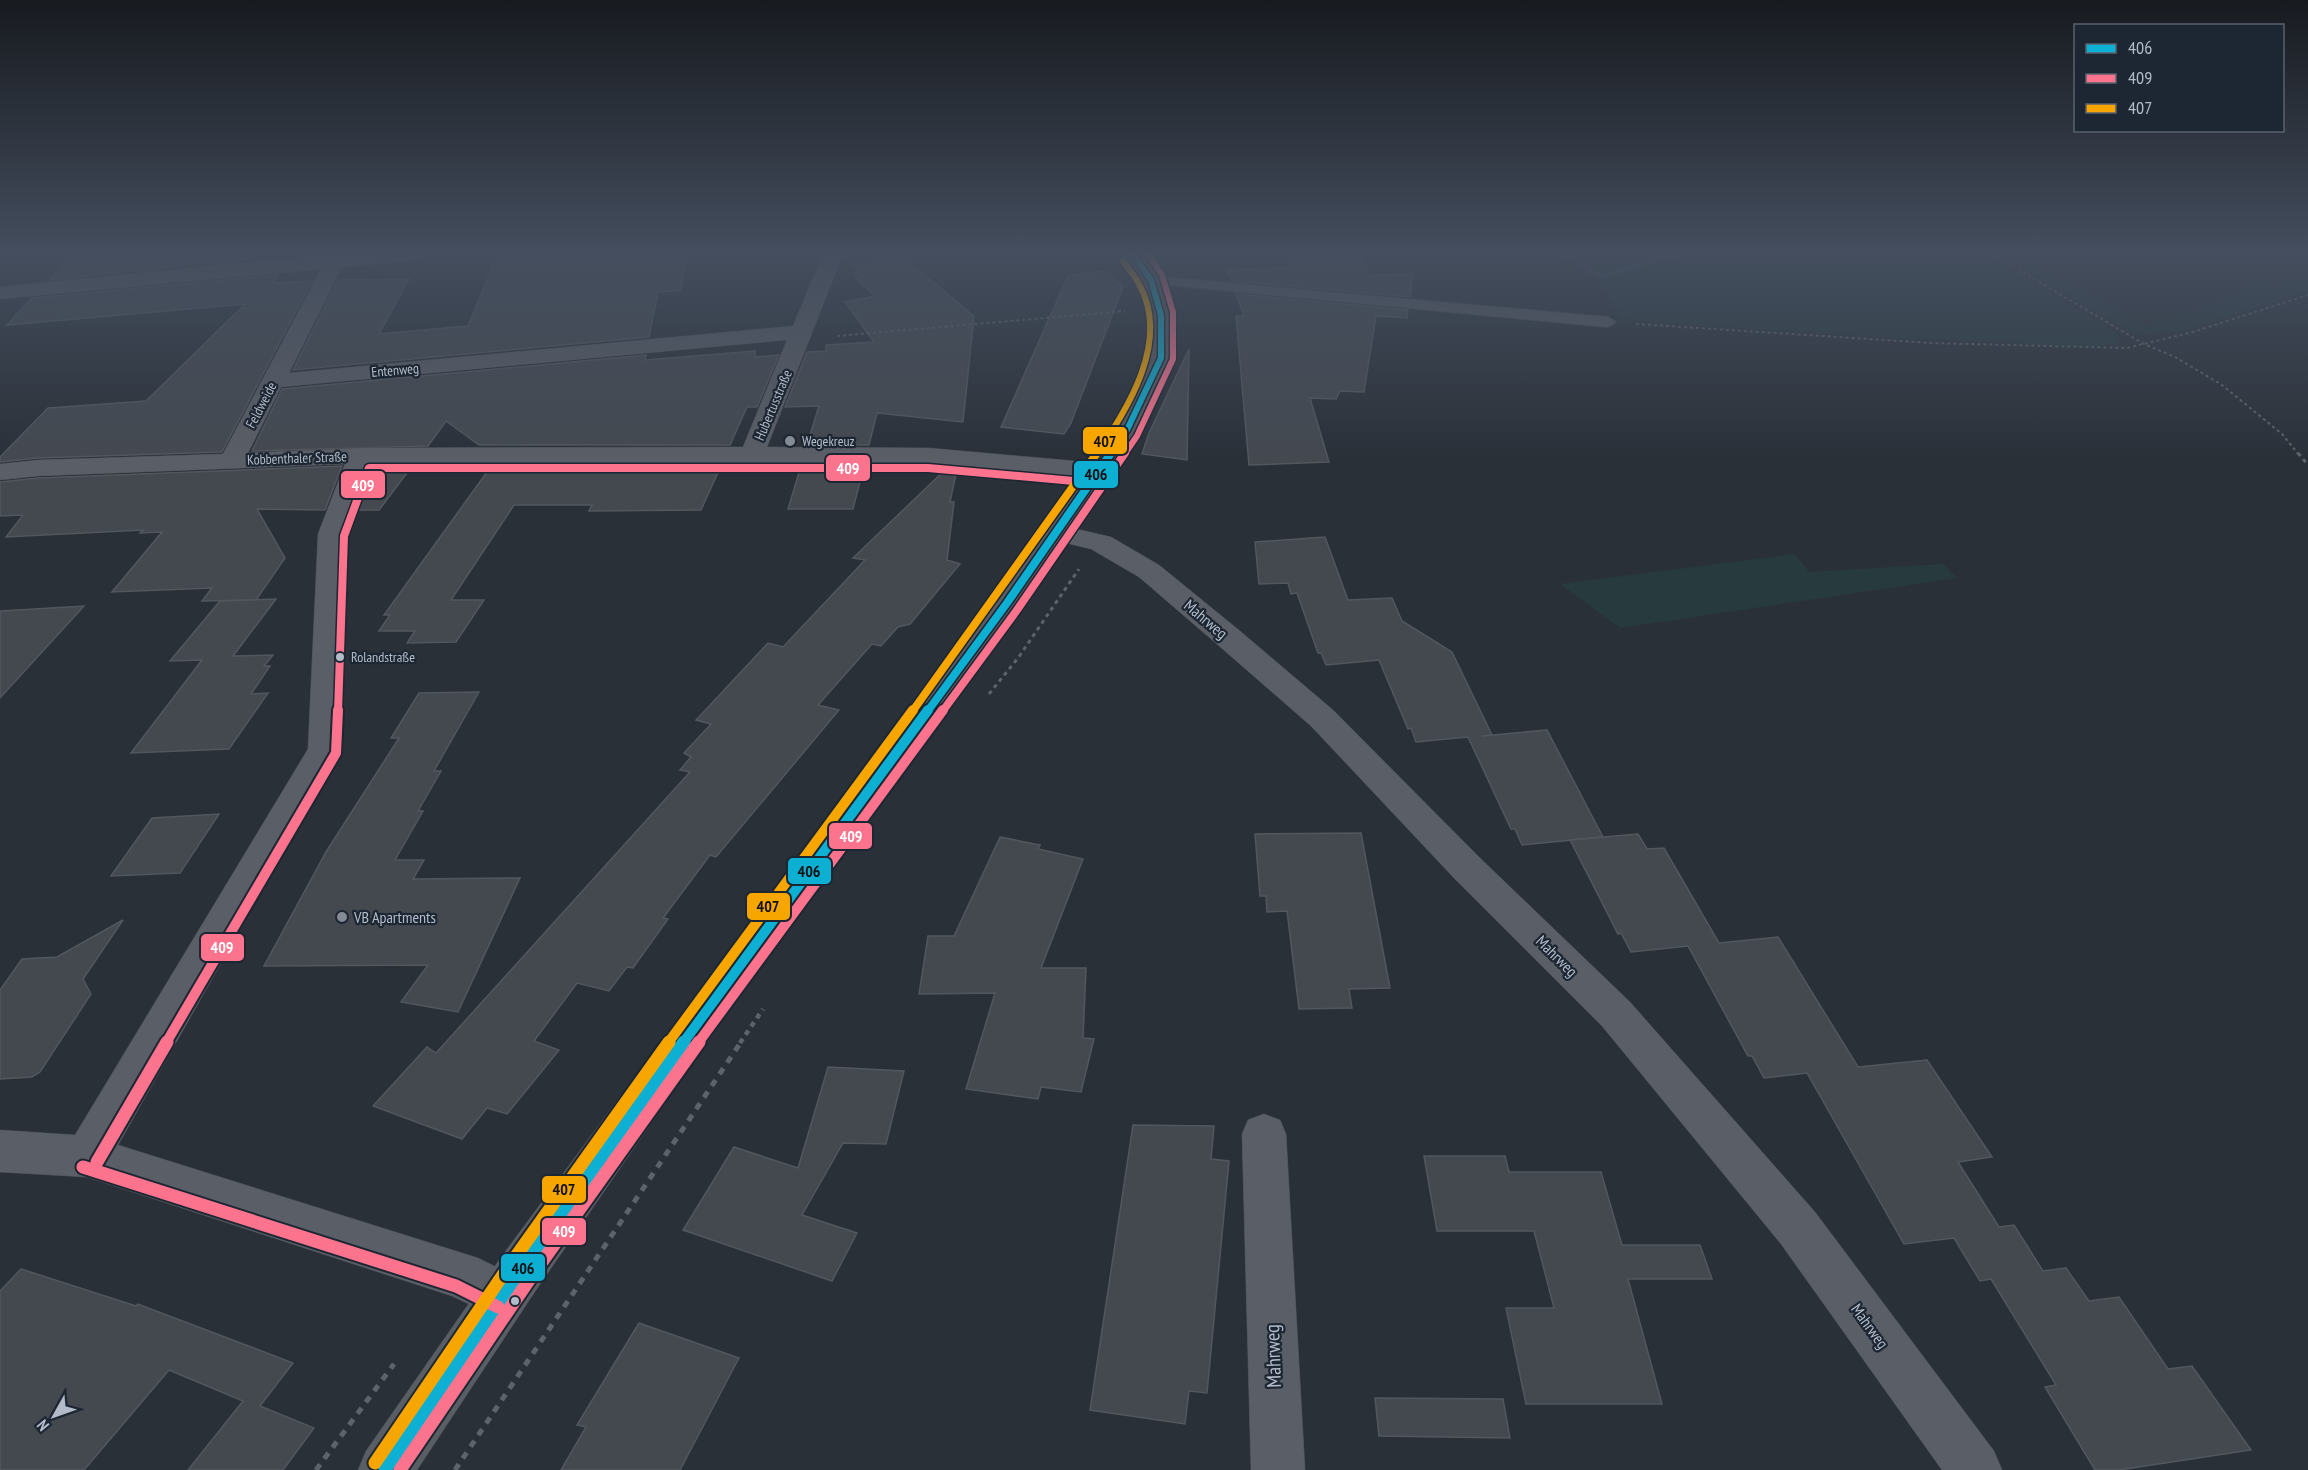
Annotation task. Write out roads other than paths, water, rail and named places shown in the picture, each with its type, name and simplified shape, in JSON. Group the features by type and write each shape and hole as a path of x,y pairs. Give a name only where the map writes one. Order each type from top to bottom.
{"main road":[{"path":"385,1470 503,1296 702,1017 1007,603 1127,430 1161,358 1160,323"}],"street":[{"name":"Feldweide","path":"232,460 304,323"},
{"name":"Hubertusstraße","path":"753,454 807,323"},
{"name":"Entenweg","path":"274,381 802,336"},
{"name":"Kobbenthaler Straße","path":"0,472 361,456 753,454 929,456 1097,471"},
{"path":"87,1156 325,749 332,534 361,456"},
{"name":"Mahrweg","path":"1055,532 1101,543 1149,572 1322,718 1467,868 1616,1014 1798,1228 1975,1470"},
{"name":"Mahrweg","path":"1264,1134 1278,1470"},
{"path":"0,1151 87,1156 461,1275 503,1296"}],"place":[{"name":"Wegekreuz","path":"790,441"},
{"name":"Rolandstraße","path":"340,657"},
{"name":"VB Apartments","path":"342,917"}]}
